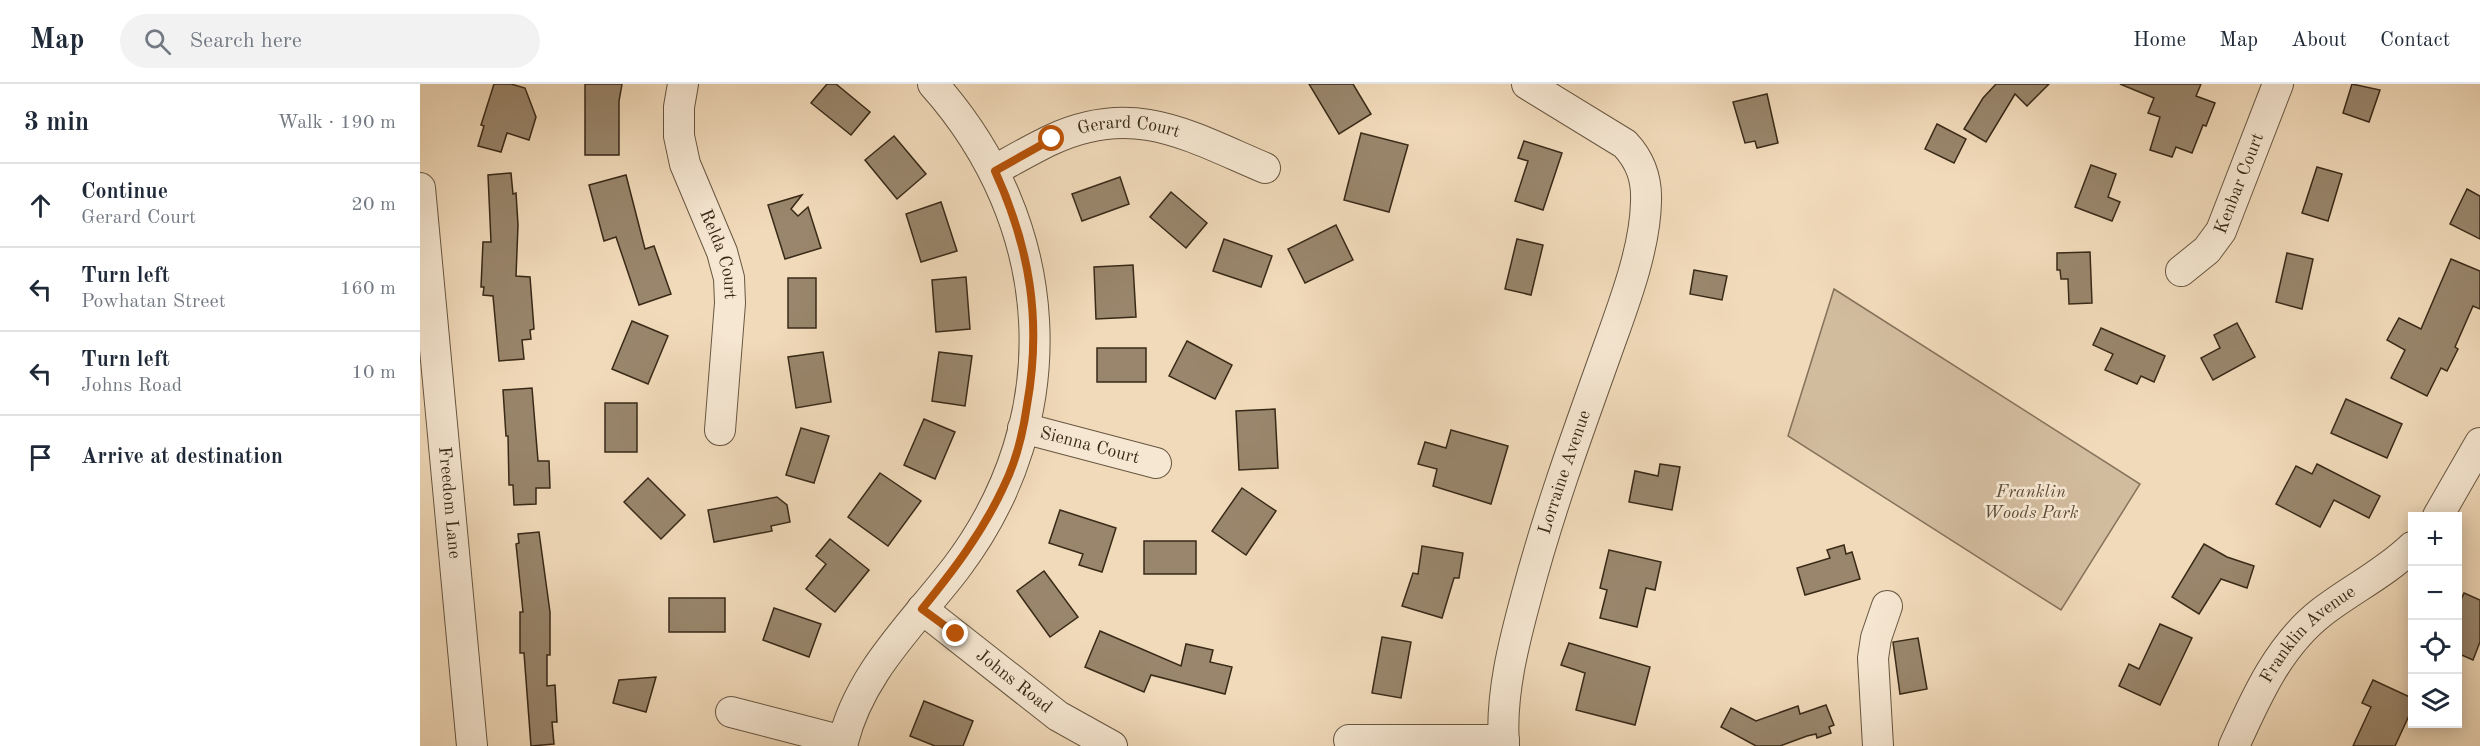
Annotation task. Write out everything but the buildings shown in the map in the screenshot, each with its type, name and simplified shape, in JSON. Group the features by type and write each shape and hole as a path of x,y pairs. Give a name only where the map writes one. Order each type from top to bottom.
{"street":[{"name":"Relda Court","path":"683,84 679,107 679,136 685,164 722,252 729,278 730,303 720,430"},
{"path":"731,712 842,744 852,712 886,653 956,567 985,524 1004,487 1023,429 1033,374 1035,329 1031,287 1023,244 1010,204 995,171 953,107 933,84"},
{"name":"Lorraine Avenue","path":"1504,743 1505,707 1514,642 1553,504 1628,288 1646,204 1643,172 1634,153 1625,144 1527,84"},
{"name":"Kenbar Court","path":"2181,271 2207,250 2221,231 2278,84"},
{"name":"Gerard Court","path":"995,171 1052,139 1107,123 1132,122 1157,125 1177,131 1265,168"},
{"name":"Freedom Lane","path":"420,188 423,256 472,746"},
{"name":"Sienna Court","path":"1023,429 1156,463"},
{"path":"2440,512 2480,443"},
{"name":"Franklin Avenue","path":"2234,746 2272,670 2302,630 2321,612 2378,576 2408,550"},
{"path":"1878,746 1874,658 1876,638 1887,606"},
{"name":"Johns Road","path":"922,609 1058,716 1112,746"},
{"path":"1349,740 1504,743"}],"green space":[{"name":"Franklin Woods Park","path":"1834,289 2140,484 2061,610 1788,436"}],"route":[{"path":"956,634 922,609 956,567 985,524 1004,487 1023,429 1033,374 1035,329 1031,287 1023,244 1010,204 995,171 1052,139"}]}
